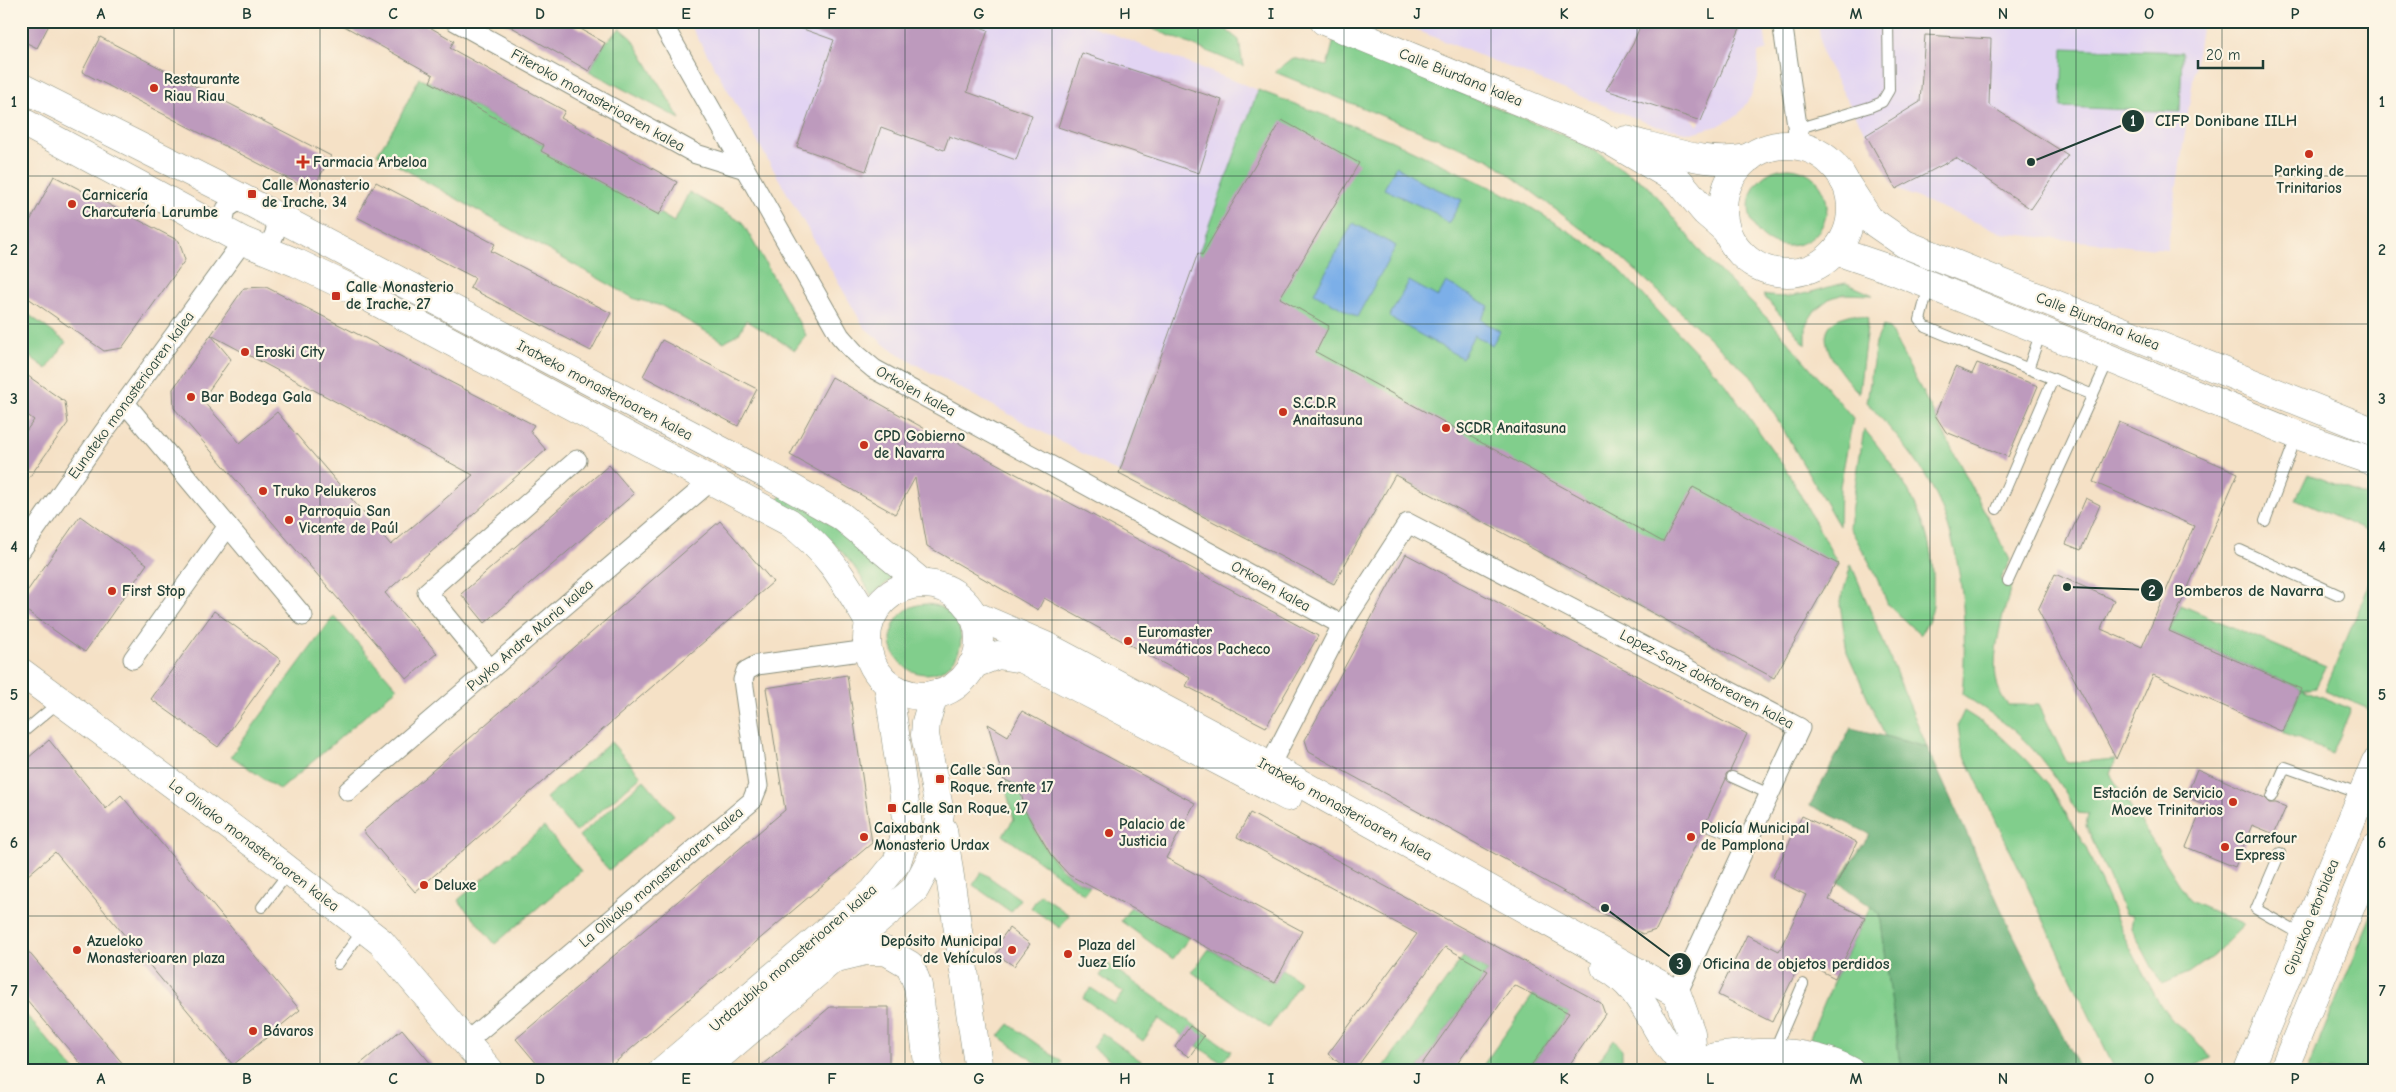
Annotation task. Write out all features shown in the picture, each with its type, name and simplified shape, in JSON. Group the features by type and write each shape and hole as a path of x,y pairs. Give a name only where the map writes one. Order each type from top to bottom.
{"street":[{"name":"Fiteroko monasterioaren kalea","path":"455,21 696,154 745,169"},
{"name":"Orkoien kalea","path":"662,21 840,336 855,353 874,369 1342,625"},
{"name":"Calle Biurdana kalea","path":"1324,21 1598,134 1680,182 1705,212 1726,230"},
{"path":"1782,21 1793,90 1798,138 1832,164 1844,179 1850,197 1851,216 1846,235 1836,251 1821,264 1804,272 1785,274 1766,270 1748,261 1735,247 1726,230 1722,210 1726,190 1735,171 1750,157 1765,149 1783,145 1798,138"},
{"name":"Iratxeko monasterioaren kalea","path":"21,87 242,198 780,481 841,516 922,583"},
{"name":"Iratxeko monasterioaren kalea","path":"21,121 242,240 360,293 789,522 812,539 833,564 869,622"},
{"name":"Calle Biurdana kalea","path":"1598,134 1696,157 1738,160 1750,157"},
{"name":"Calle Biurdana kalea","path":"1844,179 1869,219 1905,244 2375,432"},
{"path":"242,198 226,209 242,240 270,243 275,235 277,226 275,216"},
{"name":"Eunateko monasterioaren kalea","path":"21,550 242,240"},
{"name":"Calle Biurdana kalea","path":"1836,251 1929,285 2297,435 2375,462"},
{"path":"125,403 303,616"},
{"path":"490,669 427,592 578,460"},
{"name":"Puyko Andre Maria kalea","path":"348,791 712,480"},
{"name":"Lopez-Sanz doktorearen kalea","path":"1342,625 1408,523 1800,728 1677,994"},
{"path":"133,659 228,526"},
{"path":"922,583 937,586 951,592 963,601 972,614 978,631 978,648 972,665 963,678 950,689 918,696 902,692 888,684 877,672 868,650 869,622 877,606 890,594 905,586 922,583"},
{"name":"Iratxeko monasterioaren kalea","path":"972,614 1046,646 1367,836 1622,976 1644,1004 1666,1042 1689,1071"},
{"path":"1265,775 1342,625"},
{"name":"La Olivako monasterioaren kalea","path":"466,1042 752,801 758,786 743,680 746,671 757,665 868,650"},
{"name":"Iratxeko monasterioaren kalea","path":"972,665 998,655 1023,659 1265,775 1677,994"},
{"name":"La Olivako monasterioaren kalea","path":"21,672 139,758 381,942 490,1071"},
{"name":"Urdazubiko monasterioaren kalea","path":"662,1071 873,892 897,862 908,825 888,684"},
{"name":"Urdazubiko monasterioaren kalea","path":"702,1071 915,889 932,857 940,813 925,735 926,722 934,694"},
{"name":"Gipuzkoa etorbidea","path":"2248,1071 2375,763"},
{"path":"940,813 979,1071"},
{"path":"2283,1071 2375,848"},
{"path":"836,958 866,952 886,952 910,965 918,986 929,1071"},
{"path":"1677,994 1704,1066 1774,1051 1801,1054 1837,1064 1851,1071"},
{"path":"1664,1071 1666,1042"}],"lane":[{"path":"1798,138 1882,102 1889,90 1888,21"},
{"path":"1929,285 1920,320 1926,327 2093,396"},
{"path":"2028,369 2041,331"},
{"path":"2008,581 2110,358"},
{"path":"1997,509 2053,379"},
{"path":"2265,521 2297,435"},
{"path":"2240,550 2339,595"},
{"path":"21,734 60,702"},
{"path":"2272,796 2285,767 2362,794"},
{"path":"1732,777 1769,794"},
{"path":"1710,826 1748,841"},
{"path":"2280,853 2256,909 2303,935"},
{"path":"262,907 289,871"},
{"path":"338,964 364,929"},
{"path":"1774,1051 1803,984"}],"shaded area":[{"path":"688,21 1079,21 1258,90 1119,473 913,363 886,346 864,327"},
{"path":"1394,21 1763,21 1767,50 1758,53 1758,78 1751,96 1738,115 1718,126 1691,133 1655,126","holes":["1633,44 1718,79 1698,126"]},
{"path":"1818,21 2202,21 2167,250 2002,233 1896,189 1822,54"}],"green space":[{"path":"1134,21 1215,21 1239,40 1243,66"},
{"path":"620,28 632,38 680,119 589,71 605,43"},
{"path":"1334,40 1582,143 1648,186 1704,256 1772,323 1853,418 1840,486 1839,526 1754,379 1612,249 1580,228 1490,160 1275,72 1293,58 1327,66"},
{"path":"2063,48 2182,52 2180,112 2061,107"},
{"path":"419,78 430,82 544,145 674,222 689,192 742,222 806,335 795,350 746,320 740,332 724,342 662,306 635,299 377,154 398,121"},
{"name":"SCDR Anaitasuna","path":"1258,90 1390,140 1522,202 1606,255 1725,383 1789,474 1838,564 1774,678 1395,475 1334,584 1119,473"},
{"path":"1788,168 1803,171 1820,185 1824,192 1827,207 1824,222 1810,239 1803,243 1788,246 1773,243 1756,229 1752,222 1749,207 1752,192 1766,175 1773,171"},
{"path":"1846,283 1873,295 1843,294 1829,299 1816,309 1806,324 1806,345 1763,295 1786,296 1805,294"},
{"path":"21,309 66,342 47,369 21,350"},
{"path":"1852,314 1868,318 1859,393 1832,358 1826,336 1829,327 1837,319"},
{"path":"1883,326 1889,328 2010,560 2001,579 2011,587 1996,648 1996,679 2000,693 2008,705 2039,705 2067,763 2116,759 2110,774 2190,901 2244,925 2213,956 2189,973 2161,984 2131,927 2133,916 2125,914 2086,826 2088,814 2078,813 2047,766 2018,734 1962,694 1964,617 1962,590 1958,564 1944,514 1928,479 1920,467 1904,445 1867,402 1876,342"},
{"path":"1864,429 1891,464 1914,502 1923,522 1929,543 1932,565 1933,605 1929,619 1920,635 1888,605 1873,569 1849,526"},
{"path":"2308,474 2375,499 2375,537 2373,534 2296,499"},
{"path":"782,494 804,504 897,575 871,595 854,566 843,553 806,520 778,501"},
{"path":"1851,564 1927,747 1885,736 1847,652 1840,604"},
{"path":"2375,571 2375,701 2371,710 2325,690"},
{"path":"933,604 946,610 955,619 959,625 961,639 959,653 951,664 940,672 919,674 912,672 901,664 893,653 891,632 893,625 901,614 912,606"},
{"path":"2181,605 2326,667 2316,687 2302,689 2351,709 2332,754 2283,732 2301,689 2169,631"},
{"path":"334,616 397,688 280,790 231,756"},
{"path":"1964,711 1994,730 2024,758 2051,788 2086,848 2124,936 2159,1003 2173,1021 2191,1035 2211,1058 2184,1071 2116,1071 1961,748 1958,724"},
{"path":"1851,728 1927,747 2006,920 2081,1071 1901,1071 1880,914 1838,882 1870,834 1810,805"},
{"path":"611,742 641,776 576,832 546,798"},
{"path":"1003,779 1020,787 1032,822 1052,858 1071,877 1090,886 1084,894 1003,835 1014,819"},
{"path":"644,780 674,815 609,870 579,836"},
{"path":"544,827 581,871 495,944 458,900"},
{"path":"982,872 1020,899 1011,912 973,885"},
{"path":"1040,894 1069,915 1060,928 1031,908"},
{"path":"1871,906 1880,914 1901,1071 1882,1071 1841,1050 1809,1040 1835,978"},
{"path":"2375,906 2375,1071 2307,1071"},
{"path":"1131,907 1189,938 1173,959 1121,921"},
{"path":"1209,949 1274,983 1282,969 1300,982 1269,1028 1192,972"},
{"path":"1463,957 1488,971 1417,1071 1381,1071"},
{"path":"1108,964 1231,1051 1222,1063 1197,1046 1204,1036 1183,1036 1159,1019 1143,1041 1083,998 1091,988 1115,1004 1123,992 1100,976"},
{"path":"1533,995 1569,1013 1527,1071 1479,1071"},
{"path":"21,1009 75,1071 24,1071 21,1066"},
{"path":"1009,1024 1062,1062 1055,1071 1047,1071 999,1036"},
{"path":"1102,1033 1155,1071 1126,1071 1092,1047"},
{"path":"1614,1040 1622,1049 1622,1061 1615,1071 1591,1071"}],"water":[{"path":"1396,166 1419,181 1462,200 1448,224 1435,213 1384,189"},
{"path":"1353,223 1396,246 1357,317 1314,293"},
{"path":"1409,281 1438,297 1446,282 1489,306 1481,320 1500,331 1492,345 1474,335 1462,358 1389,317"}],"building":[{"path":"21,21 51,21 37,48 21,40"},
{"path":"335,21 419,21 454,41 450,48 565,111 561,118 677,182 659,215 541,151 544,145 430,82 433,75"},
{"path":"501,21 567,21 605,43 589,71"},
{"path":"790,21 964,21 988,30 967,92 1032,115 1016,160 949,136 944,150 881,127 866,171 797,147 834,40 789,24"},
{"path":"1642,21 1743,21 1701,121 1606,90 1633,44"},
{"path":"1925,35 1991,39 1989,105 2068,155 2031,209 1956,158 1896,189 1866,135 1920,102"},
{"path":"100,37 331,156 312,191 82,72"},
{"path":"1082,53 1222,100 1199,173 1058,127"},
{"name":"S.C.D.R Anaitasuna","path":"1282,120 1359,163 1280,298 1329,326 1316,352 1663,542 1693,487 1838,564 1774,678 1395,475 1334,584 1119,473 1198,253 1202,255"},
{"path":"54,176 179,241 185,260 122,348 104,351 21,293 21,238"},
{"path":"376,182 495,244 491,251 611,313 591,351 470,288 475,278 357,217"},
{"path":"266,287 534,425 530,431 546,450 385,593 437,653 407,679 174,408 173,389 244,288","holes":["211,335 473,475 391,545 277,412 240,443 202,400 231,359"]},
{"path":"662,340 757,389 738,426 643,376"},
{"path":"1977,363 2038,386 2008,457 1946,432 1935,415 1955,367 1972,374"},
{"path":"21,371 65,402 68,423 21,489 21,438 34,420 21,410"},
{"path":"832,377 945,440 947,437 1318,636 1266,727 1186,686 1190,678 1044,598 1038,610 927,546 915,478 895,514 790,455"},
{"path":"2119,422 2238,473 2169,631 2301,689 2283,732 2153,675 2116,759 2038,610 2055,574 2114,600 2101,629 2142,647 2194,526 2093,482"},
{"path":"609,465 634,494 485,623 461,594"},
{"path":"2086,498 2100,505 2081,550 2066,544"},
{"path":"80,516 147,564 85,652 21,607 21,600"},
{"path":"720,521 773,582 415,892 363,831"},
{"path":"1406,554 1747,734 1730,771 1726,774 1726,779 1656,930 1643,934 1632,929 1309,752 1305,740"},
{"path":"214,611 281,660 218,747 151,699"},
{"path":"847,675 872,843 605,1071 543,1071 516,1039 785,810 766,688"},
{"name":"Palacio de Justicia","path":"1022,711 1195,803 1166,858 1302,931 1275,983 1069,875 1051,855 1025,811 1020,787 1003,779 988,724 1008,736"},
{"path":"49,740 106,809 121,795 300,1010 233,1065 55,852 21,881 21,764"},
{"path":"2197,769 2265,798 2270,803 2286,807 2274,834 2252,825 2235,867 2186,847 2204,804 2186,797"},
{"path":"1250,813 1601,1003 1605,1014 1565,1071 1527,1071 1569,1013 1514,985 1452,1071 1417,1071 1488,971 1445,947 1354,1071 1350,1071 1328,1054 1417,934 1237,837"},
{"path":"1802,816 1857,842 1829,900 1865,917 1835,978 1801,961 1772,1022 1718,995 1747,935 1779,951 1806,895 1772,878"},
{"name":"Depósito Municipal de Vehículos","path":"1009,928 1030,944 1014,966 996,954 1002,946 998,943"},
{"path":"21,943 129,1071 87,1071 21,993"},
{"path":"830,1007 889,1007 889,1071 755,1071"},
{"path":"1190,1026 1204,1036 1189,1057 1175,1047"},
{"path":"402,1029 437,1071 352,1071"}],"place":[{"name":"Restaurante Riau Riau","path":"154,88"},
{"name":"Parking de Trinitarios","path":"2309,154"},
{"name":"Farmacia Arbeloa","path":"303,162"},
{"name":"CIFP Donibane IILH","path":"2031,162"},
{"name":"Calle Monasterio de Irache, 34","path":"252,194"},
{"name":"Carnicería Charcutería Larumbe","path":"72,204"},
{"name":"Calle Monasterio de Irache, 27","path":"336,296"},
{"name":"Eroski City","path":"245,352"},
{"name":"Bar Bodega Gala","path":"191,397"},
{"name":"S.C.D.R Anaitasuna","path":"1283,412"},
{"name":"SCDR Anaitasuna","path":"1446,428"},
{"name":"CPD Gobierno de Navarra","path":"864,445"},
{"name":"Truko Pelukeros","path":"263,491"},
{"name":"Parroquia San Vicente de Paúl","path":"289,520"},
{"name":"Bomberos de Navarra","path":"2067,587"},
{"name":"First Stop","path":"112,591"},
{"name":"Euromaster Neumáticos Pacheco","path":"1128,641"},
{"name":"Calle San Roque, frente 17","path":"940,779"},
{"name":"Estación de Servicio Moeve Trinitarios","path":"2233,802"},
{"name":"Calle San Roque, 17","path":"892,808"},
{"name":"Palacio de Justicia","path":"1109,833"},
{"name":"Caixabank Monasterio Urdax","path":"864,837"},
{"name":"Policía Municipal de Pamplona","path":"1691,837"},
{"name":"Carrefour Express","path":"2225,847"},
{"name":"Deluxe","path":"424,885"},
{"name":"Oficina de objetos perdidos","path":"1605,908"},
{"name":"Azueloko Monasterioaren plaza","path":"77,950"},
{"name":"Depósito Municipal de Vehículos","path":"1012,950"},
{"name":"Plaza del Juez Elío","path":"1068,954"},
{"name":"Bávaros","path":"253,1031"}]}
